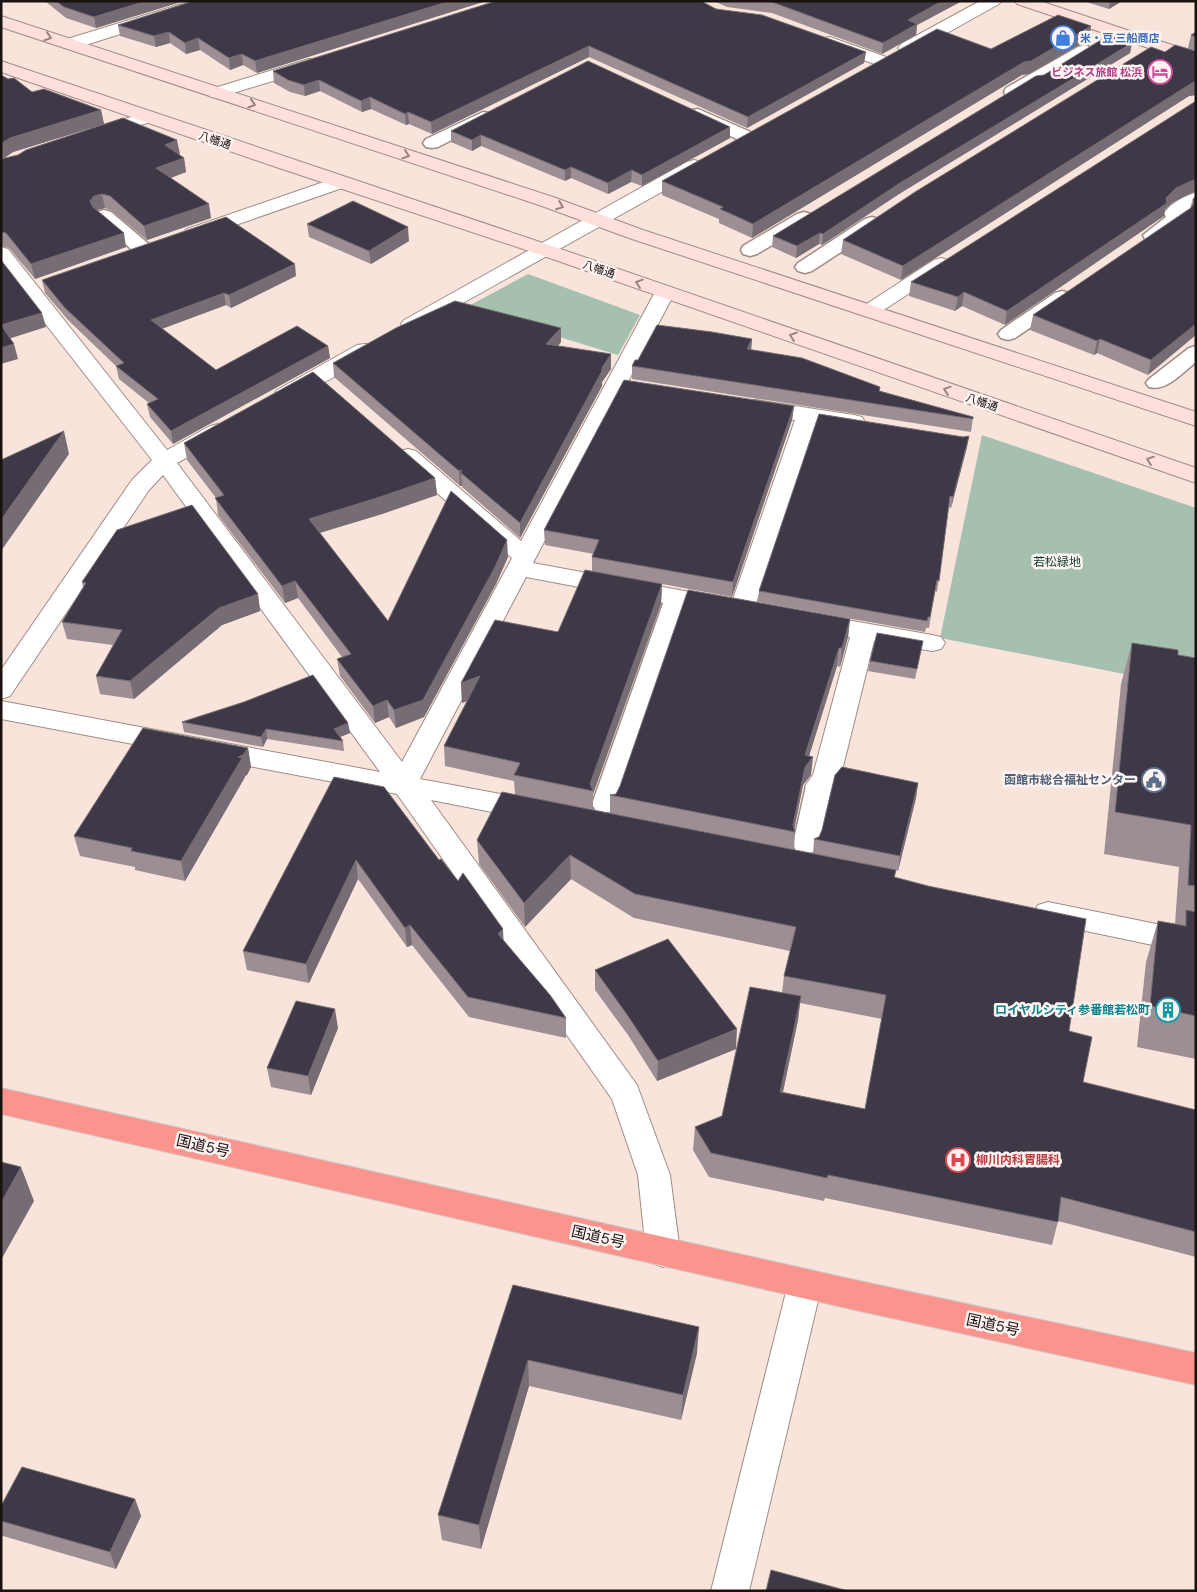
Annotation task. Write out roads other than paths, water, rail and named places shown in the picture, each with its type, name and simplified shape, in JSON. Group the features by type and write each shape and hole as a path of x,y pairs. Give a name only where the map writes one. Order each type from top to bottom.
{"highway":[{"name":"国道5号","path":"1,1101 804,1284 1196,1369"}],"street":[{"path":"70,44 209,1"},
{"path":"857,76 993,1"},
{"path":"1023,1 1196,59"},
{"path":"1,21 1196,419"},
{"path":"811,35 883,62"},
{"path":"217,92 322,60"},
{"name":"八幡通","path":"1,66 545,250 1196,476"},
{"path":"76,140 148,117"},
{"path":"266,405 325,383 389,336 738,142"},
{"path":"153,247 341,182"},
{"path":"1,253 164,461 404,784 626,1094 654,1175 663,1252"},
{"path":"869,311 957,254"},
{"path":"404,784 521,562 624,386 665,292"},
{"path":"740,404 876,425"},
{"path":"391,441 521,562 677,598 751,611 808,415"},
{"path":"1,690 140,485 164,461 232,424"},
{"path":"789,618 932,644"},
{"path":"819,786 826,779 864,631"},
{"path":"1,710 404,784 560,815"},
{"path":"1020,907 1196,943"},
{"path":"730,1591 804,1284"}],"lane":[{"path":"995,102 1100,41"},
{"path":"432,143 501,108"},
{"path":"685,108 738,142"},
{"path":"1139,244 1180,216 1173,214 1196,198"},
{"path":"750,250 814,211"},
{"path":"104,216 153,247"},
{"path":"804,267 882,216"},
{"path":"1008,334 1074,289"},
{"path":"1156,384 1196,352"},
{"path":"604,817 677,598"},
{"path":"802,856 819,786"}],"place":[{"name":"米・豆 三船商店","path":"1063,38"},
{"name":"ビジネス旅館 松浜","path":"1160,72"},
{"name":"函館市総合福祉センター","path":"1154,780"},
{"name":"ロイヤルシティ参番館若松町","path":"1168,1010"},
{"name":"柳川内科胃腸科","path":"958,1160"}],"park label":[{"name":"若松緑地","path":"1057,562"}]}
